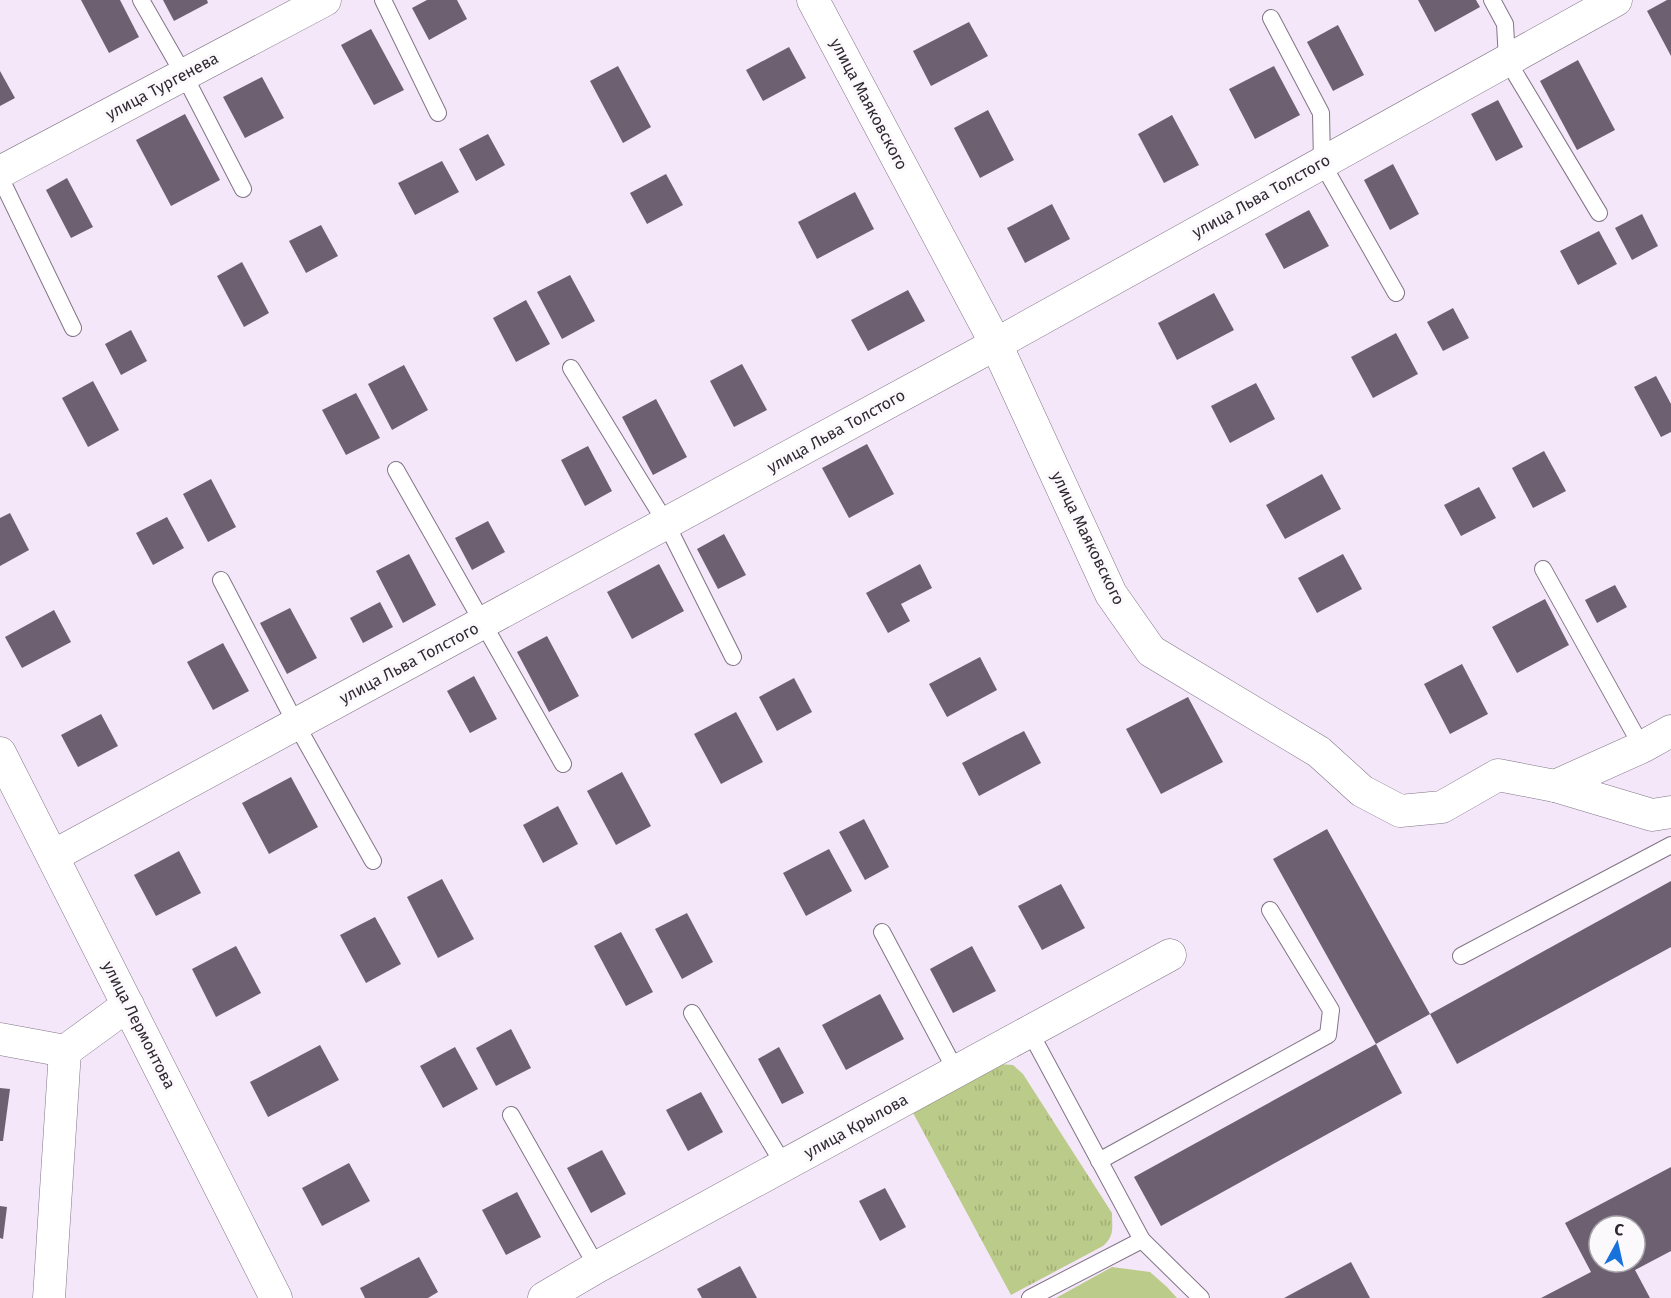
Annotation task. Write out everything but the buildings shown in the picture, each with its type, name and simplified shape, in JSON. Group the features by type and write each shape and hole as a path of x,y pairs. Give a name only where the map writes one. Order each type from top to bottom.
{"street":[{"name":"улица Тургенева","path":"0,172 325,0"},
{"name":"улица Маяковского","path":"813,0 996,344 1111,594 1151,651 1319,752 1362,791 1400,811 1442,807 1498,775 1555,786 1652,815 1671,812"},
{"name":"улица Льва Толстого","path":"53,856 996,344 1616,0"},
{"path":"1555,786 1660,745"},
{"name":"улица Лермонтова","path":"0,753 276,1298"},
{"name":"улица Крылова","path":"544,1298 1170,955"},
{"path":"0,1039 65,1051 129,1005"},
{"path":"49,1298 65,1051"}],"lane":[{"path":"141,0 243,189"},
{"path":"383,0 438,114"},
{"path":"1492,0 1506,24 1507,60 1599,213"},
{"path":"1271,18 1321,113 1322,163 1396,293"},
{"path":"0,177 73,328"},
{"path":"571,368 666,523 733,657"},
{"path":"396,470 563,764"},
{"path":"1543,569 1660,745"},
{"path":"221,580 296,724 373,861"},
{"path":"1461,956 1671,844"},
{"path":"1099,1161 1328,1035 1331,1010 1270,910"},
{"path":"882,932 956,1071"},
{"path":"692,1013 784,1165"},
{"path":"1030,1032 1142,1240 1201,1298"},
{"path":"511,1115 597,1267"},
{"path":"1030,1298 1142,1240"}],"green space":[{"path":"997,1064 1013,1065 1023,1074 1112,1213 1111,1235 1103,1246 1011,1295 912,1111"},
{"path":"1112,1267 1150,1272 1177,1298 1056,1298"}]}
